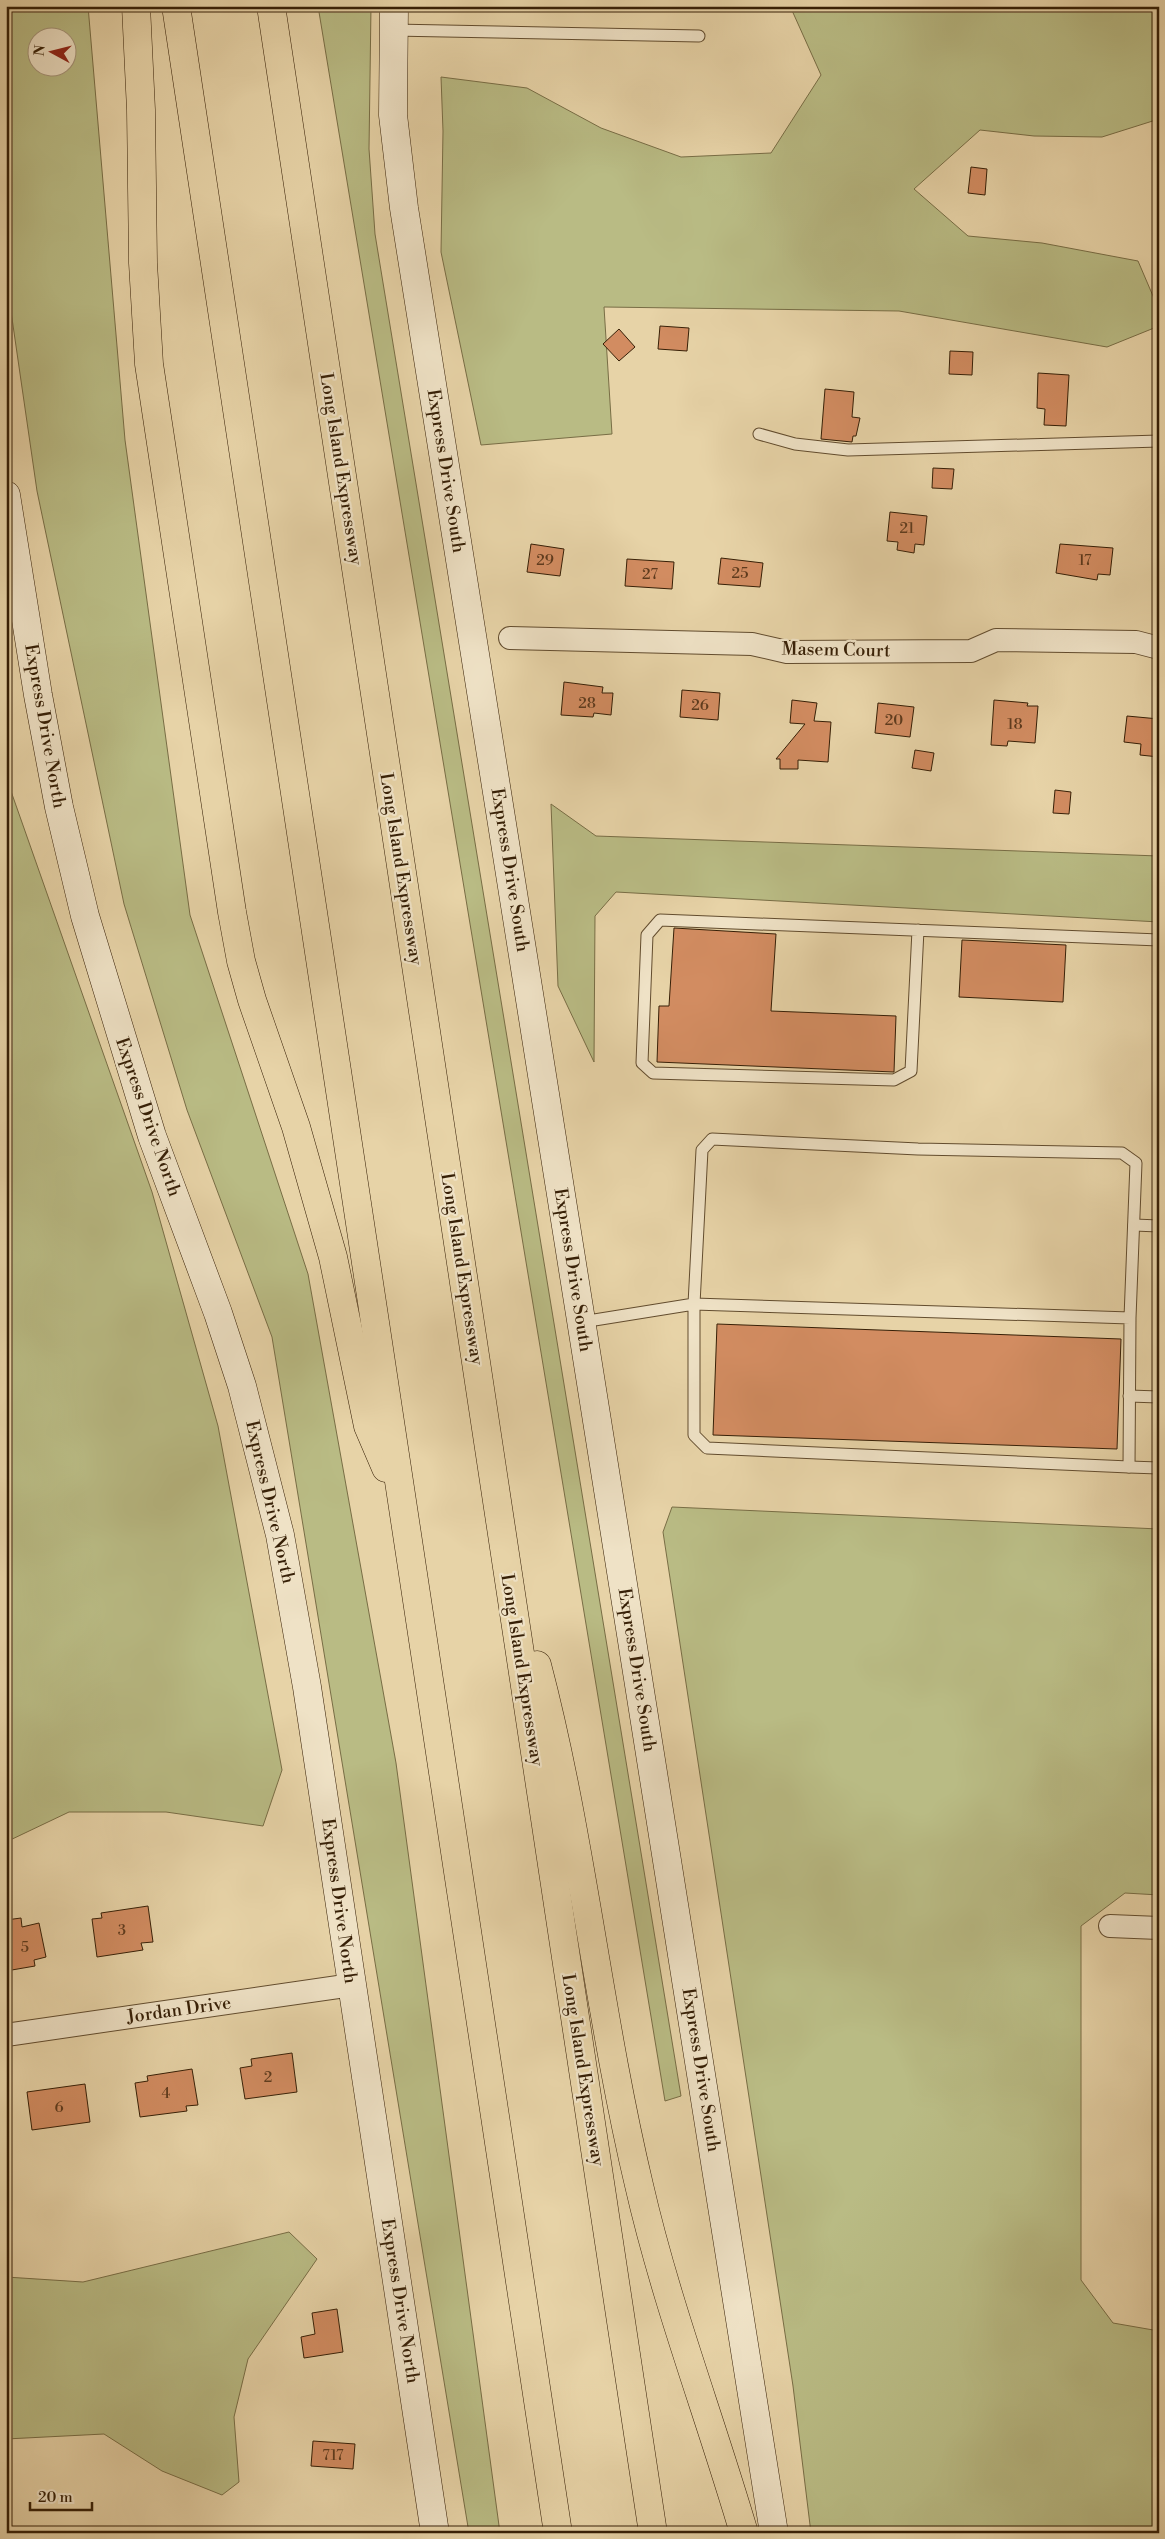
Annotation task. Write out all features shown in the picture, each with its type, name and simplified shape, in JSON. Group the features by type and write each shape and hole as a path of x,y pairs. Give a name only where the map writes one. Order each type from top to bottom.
{"highway":[{"path":"136,6 141,110 143,263 149,364 232,912 252,1000 296,1127 334,1257 368,1426 400,1499"},
{"path":"176,6 400,1499 558,2533"},
{"name":"Long Island Expressway","path":"271,6 652,2533"},
{"path":"501,1526 557,1742 612,2058 638,2184 666,2284 744,2533"},
{"path":"542,2422 548,2533"}],"main road":[{"name":"Express Drive South","path":"394,18 393,115 404,208 774,2533"},
{"name":"Express Drive North","path":"6,495 20,610 59,807 85,916 152,1136 242,1386 278,1526 307,1687 435,2533"}],"street":[{"name":"Masem Court","path":"510,638 752,644 787,652 971,651 996,640 1136,642 1159,648"},
{"path":"1110,1926 1159,1928"},
{"name":"Jordan Drive","path":"6,2035 352,1985"}],"lane":[{"path":"394,18 699,36"},
{"path":"759,434 803,446 848,450 1159,441"},
{"path":"918,930 911,1071 894,1080 653,1073 642,1063 647,935 660,920 918,930 1159,940"},
{"path":"1129,1467 1130,1318 1136,1163 1122,1153 918,1149 712,1139 702,1150 694,1304 694,1435 707,1448 1129,1467 1159,1468"},
{"path":"1134,1225 1159,1226"},
{"path":"582,1322 694,1304 1130,1318"},
{"path":"1129,1396 1159,1397"}],"green space":[{"path":"6,6 88,6 125,440 190,915 308,1274 396,1763 500,2533 469,2533 272,1337 187,1110 124,904 37,491 6,277"},
{"path":"318,6 371,6 369,149 375,234 681,2096 665,2101"},
{"path":"790,6 1159,6 1159,119 1102,137 1034,136 980,130 914,189 968,236 1042,243 1138,261 1159,310 1159,326 1107,347 899,311 604,307 612,434 481,445 441,252 443,131 441,77 527,88 601,128 681,157 771,153 821,75"},
{"path":"6,777 152,1192 218,1426 282,1770 263,1826 166,1812 69,1812 6,1842"},
{"path":"551,804 596,836 1159,856 1159,922 616,892 595,916 594,1062 558,986"},
{"path":"672,1507 1159,1529 1159,1895 1125,1893 1081,1926 1081,2280 1113,2323 1159,2331 1159,2533 811,2533 793,2386 663,1532"},
{"path":"289,2232 317,2259 248,2359 234,2417 239,2482 222,2495 162,2471 104,2434 6,2439 6,2277 83,2282"}],"building":[{"path":"971,167 987,169 985,195 968,193"},
{"path":"660,326 689,328 687,351 658,349"},
{"path":"619,329 635,347 619,361 603,344"},
{"path":"950,351 973,352 972,375 949,374"},
{"path":"1038,373 1069,375 1066,426 1044,425 1045,409 1037,408"},
{"path":"825,389 854,392 852,417 860,418 856,436 853,436 852,442 821,439"},
{"path":"933,468 954,469 952,489 932,488"},
{"path":"890,512 927,516 924,545 915,544 914,553 897,550 898,542 887,541"},
{"path":"531,544 564,549 560,576 527,572"},
{"path":"1060,544 1113,548 1110,575 1098,574 1097,580 1056,573"},
{"path":"721,558 763,563 760,587 718,584"},
{"path":"627,559 674,562 672,589 625,586"},
{"path":"564,682 603,687 602,693 613,693 611,715 594,713 593,717 561,715"},
{"path":"682,690 720,693 718,720 680,717"},
{"path":"792,700 817,703 814,721 831,722 828,762 798,760 798,769 780,769 780,759 776,759 805,724 790,723"},
{"path":"994,700 1028,703 1027,706 1038,706 1035,743 1008,741 1007,746 991,745"},
{"path":"878,703 914,707 910,737 875,733"},
{"path":"1127,716 1159,719 1159,757 1140,755 1141,744 1124,742"},
{"path":"915,750 934,753 931,771 912,768"},
{"path":"1055,790 1071,792 1069,814 1053,813"},
{"path":"674,928 776,934 771,1011 896,1016 894,1072 657,1062 659,1006 669,1006"},
{"path":"962,940 1066,945 1063,1002 959,997"},
{"path":"717,1324 1121,1339 1117,1449 713,1435"},
{"path":"148,1906 153,1942 141,1943 143,1950 97,1957 92,1919 102,1918 101,1913"},
{"path":"21,1918 22,1927 39,1923 46,1957 34,1960 35,1966 6,1971 6,1920"},
{"path":"292,2053 297,2092 245,2099 240,2068 252,2066 251,2059"},
{"path":"192,2069 198,2105 186,2106 187,2111 140,2117 135,2083 148,2081 147,2076"},
{"path":"85,2084 90,2122 32,2130 27,2092"},
{"path":"337,2309 343,2352 304,2358 301,2337 315,2334 312,2313"},
{"path":"313,2441 355,2444 353,2469 311,2466"}]}
